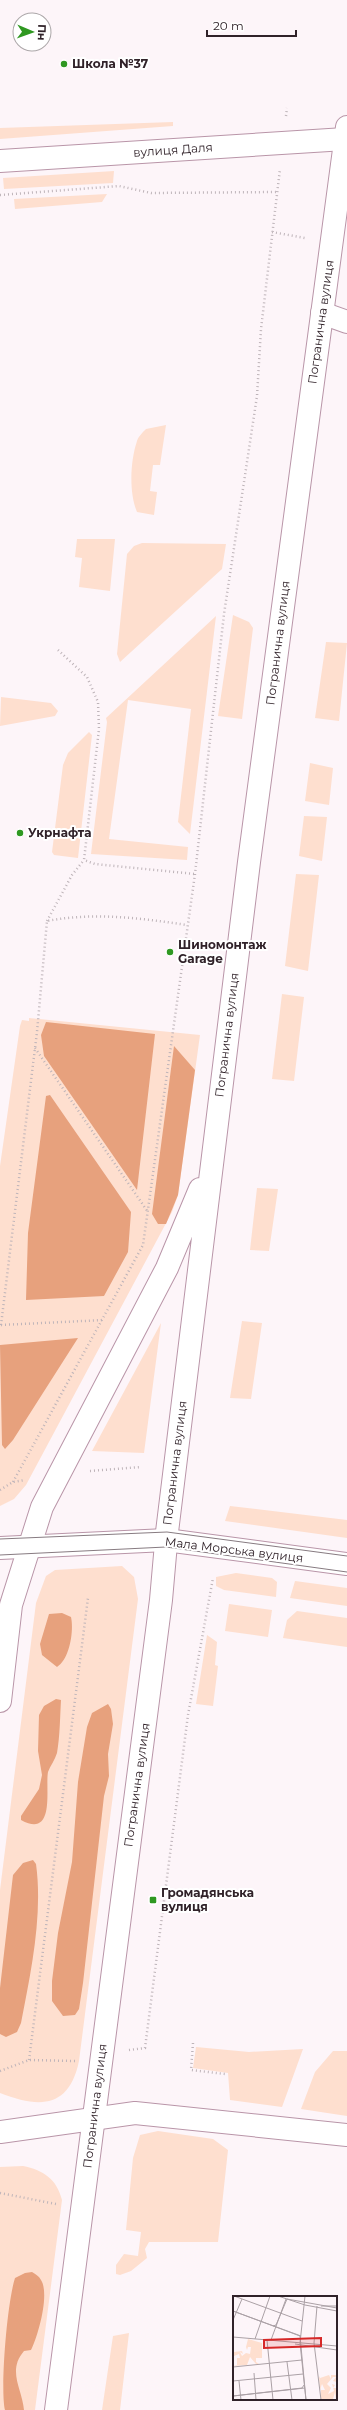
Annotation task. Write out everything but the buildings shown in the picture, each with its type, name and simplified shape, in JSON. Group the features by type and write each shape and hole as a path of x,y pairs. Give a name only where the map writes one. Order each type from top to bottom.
{"main road":[{"name":"вулиця Даля","path":"0,161 346,133"},
{"name":"Погранична вулиця","path":"56,2410 101,2055 162,1600 166,1540 211,1159 346,133"},
{"path":"322,313 347,322"},
{"name":"Погранична вулиця","path":"0,1701 11,1605 42,1507 167,1268 211,1159"},
{"name":"Мала Морська вулиця","path":"0,1548 31,1545 166,1540 347,1564"},
{"path":"0,2132 135,2113 347,2135"}],"path":[{"path":"0,195 119,186 151,193 277,192"},
{"path":"13,1482 104,1320 143,1245 195,874 224,614 257,396 261,329 272,232"},
{"path":"58,650 87,677 98,702 99,729 84,860 72,875 47,921 35,1048 0,1325 104,1320"},
{"path":"84,860 96,864 195,874"},
{"path":"47,921 70,916 122,916 188,925"},
{"path":"35,1048 148,1212"},
{"path":"82,1472 142,1467"},
{"path":"0,1490 13,1482 30,1479"},
{"path":"0,2071 29,2060 79,2062 101,2055 145,2048 188,1715 213,1578"},
{"path":"29,2060 88,1598"},
{"path":"193,2043 191,2070 225,2074"}],"shaded area":[{"path":"173,122 173,126 0,139 0,128"},
{"path":"114,171 113,183 4,189 3,178"},
{"path":"107,194 102,202 15,209 14,199"},
{"path":"166,425 160,465 153,465 150,491 157,492 154,515 137,512 134,504 131,477 137,441 139,436 146,429"},
{"path":"77,539 115,539 110,591 79,587 82,558 75,557"},
{"path":"142,543 226,544 222,569 120,662 117,654 127,554 134,546"},
{"path":"233,615 249,622 253,628 242,719 218,716"},
{"path":"216,616 190,834 178,822 191,709 128,700 109,839 188,847 187,860 91,854 107,722 106,718"},
{"path":"326,642 347,643 339,721 315,718"},
{"path":"1,697 51,703 58,711 55,716 0,726"},
{"path":"89,732 92,735 78,858 54,855 52,852 63,765 68,753"},
{"path":"310,763 333,768 329,805 305,801"},
{"path":"304,816 327,817 322,861 299,856"},
{"path":"296,874 319,875 308,971 285,966"},
{"path":"282,994 304,997 294,1081 272,1079"},
{"path":"29,1018 200,1035 178,1195 172,1212 26,1485 14,1499 0,1506 0,1166 20,1026 22,1020 29,1021"},
{"path":"46,1022 155,1034 137,1190 44,1056 41,1035"},
{"path":"174,1046 195,1070 178,1195 166,1224 158,1224 152,1214"},
{"path":"50,1095 131,1212 128,1252 104,1296 26,1300 28,1233 46,1096"},
{"path":"257,1188 278,1189 269,1251 250,1250"},
{"path":"242,1321 262,1323 251,1399 230,1398"},
{"path":"161,1323 144,1453 92,1451"},
{"path":"78,1338 13,1440 5,1449 2,1445 0,1345"},
{"path":"230,1506 347,1520 347,1538 225,1521"},
{"path":"122,1566 134,1577 138,1599 79,2061 74,2077 68,2088 60,2096 50,2101 27,2101 0,2093 0,1890 36,1603 46,1576 55,1570"},
{"path":"236,1573 272,1578 277,1582 276,1597 224,1590 216,1586 216,1577"},
{"path":"295,1581 347,1588 347,1606 290,1598"},
{"path":"229,1604 272,1610 268,1637 225,1631"},
{"path":"297,1611 347,1618 347,1647 283,1638 287,1620"},
{"path":"62,1613 71,1617 72,1629 68,1651 65,1658 57,1667 42,1655 40,1644 49,1614"},
{"path":"207,1635 217,1642 215,1665 218,1666 213,1706 196,1704"},
{"path":"56,1699 61,1700 57,1753 48,1772 47,1799 44,1817 40,1823 32,1824 21,1820 21,1816 39,1789 42,1775 38,1751 39,1715 44,1706"},
{"path":"108,1704 111,1709 113,1724 108,1754 109,1776 104,1796 83,1983 79,2009 75,2015 63,2016 52,2001 52,1981 58,1933 72,1862 78,1782 87,1727 92,1713"},
{"path":"33,1860 36,1864 38,1903 32,1964 21,2023 17,2032 6,2037 0,2034 0,1988 13,1875 23,1863"},
{"path":"196,2047 249,2052 303,2049 282,2107 230,2100 228,2073 193,2068"},
{"path":"333,2051 347,2051 347,2116 301,2109 315,2072"},
{"path":"158,2131 213,2139 228,2150 218,2242 149,2242 145,2249 147,2258 131,2271 120,2275 116,2274 116,2265 124,2254 138,2256 141,2232 126,2230 133,2158 140,2135"},
{"path":"23,2166 43,2173 53,2181 57,2186 62,2200 35,2410 0,2410 0,2167"},
{"path":"32,2272 41,2280 43,2286 44,2305 34,2344 31,2350 24,2351 19,2358 17,2366 17,2380 24,2410 5,2410 3,2384 4,2366 9,2306 12,2290 15,2278 25,2273"},
{"path":"129,2333 120,2410 102,2410 113,2336"}],"tram line":[{"path":"0,1539 167,1532 347,1556"},
{"path":"0,1555 166,1547 347,1572"}],"place":[{"name":"Школа №37","path":"64,64"},
{"name":"Укрнафта","path":"20,833"},
{"name":"Шиномонтаж Garage","path":"170,952"},
{"name":"Громадянська вулиця","path":"153,1900"}]}
